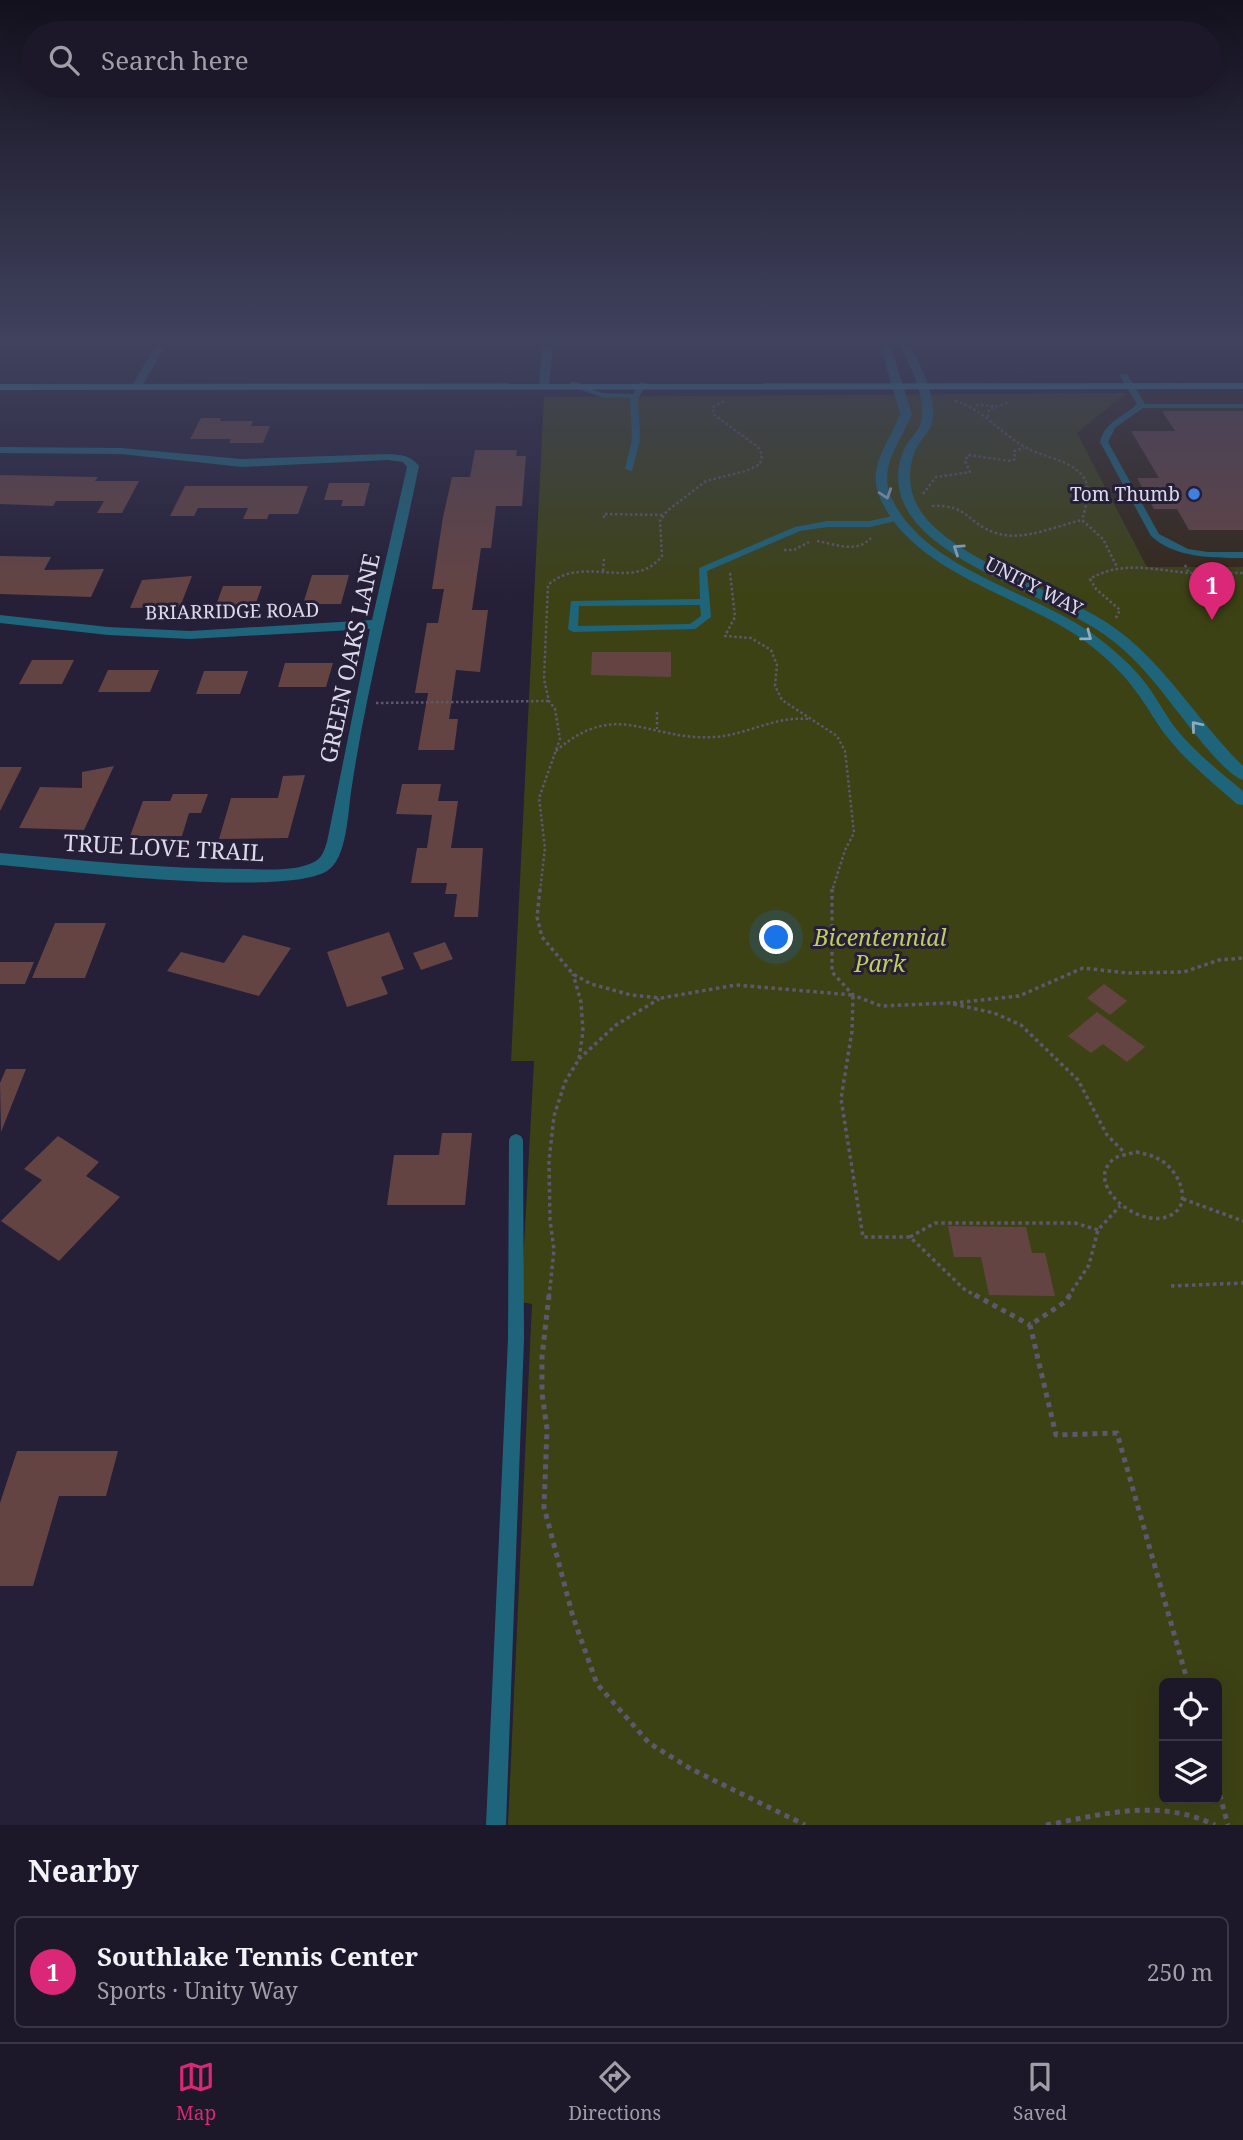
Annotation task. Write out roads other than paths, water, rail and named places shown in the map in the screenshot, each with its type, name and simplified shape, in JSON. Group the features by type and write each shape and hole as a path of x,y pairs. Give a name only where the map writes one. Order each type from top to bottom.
{"street":[{"name":"UNITY WAY","path":"900,426 887,450 881,474 886,498 898,518 940,557 1052,612 1102,648 1138,683 1188,752 1243,800"},
{"name":"UNITY WAY","path":"925,426 908,454 903,474 908,496 964,554 1064,602 1107,628 1146,661 1221,756 1243,775"},
{"name":"GREEN OAKS LANE","path":"0,450 121,452 242,463 388,457 406,459 413,466 333,850 323,866"},
{"path":"898,518 923,512"},
{"name":"BRIARRIDGE ROAD","path":"0,619 108,631 190,635 380,624"},
{"name":"TRUE LOVE TRAIL","path":"0,859 147,872 272,875 312,872 323,866"}],"lane":[{"path":"629,469 636,440 636,426"},
{"path":"1112,426 1104,435 1104,442 1155,536 1179,550 1195,555 1243,555"},
{"path":"705,602 574,603 573,629 692,628 706,617 705,602 702,570 782,535 813,525 860,525 898,518"},
{"path":"496,1825 516,1339 516,1140"}],"place":[{"name":"Tom Thumb","path":"1194,494"},
{"name":"Southlake Tennis Center","path":"1212,620"}],"park label":[{"name":"Bicentennial Park","path":"880,950"}]}
